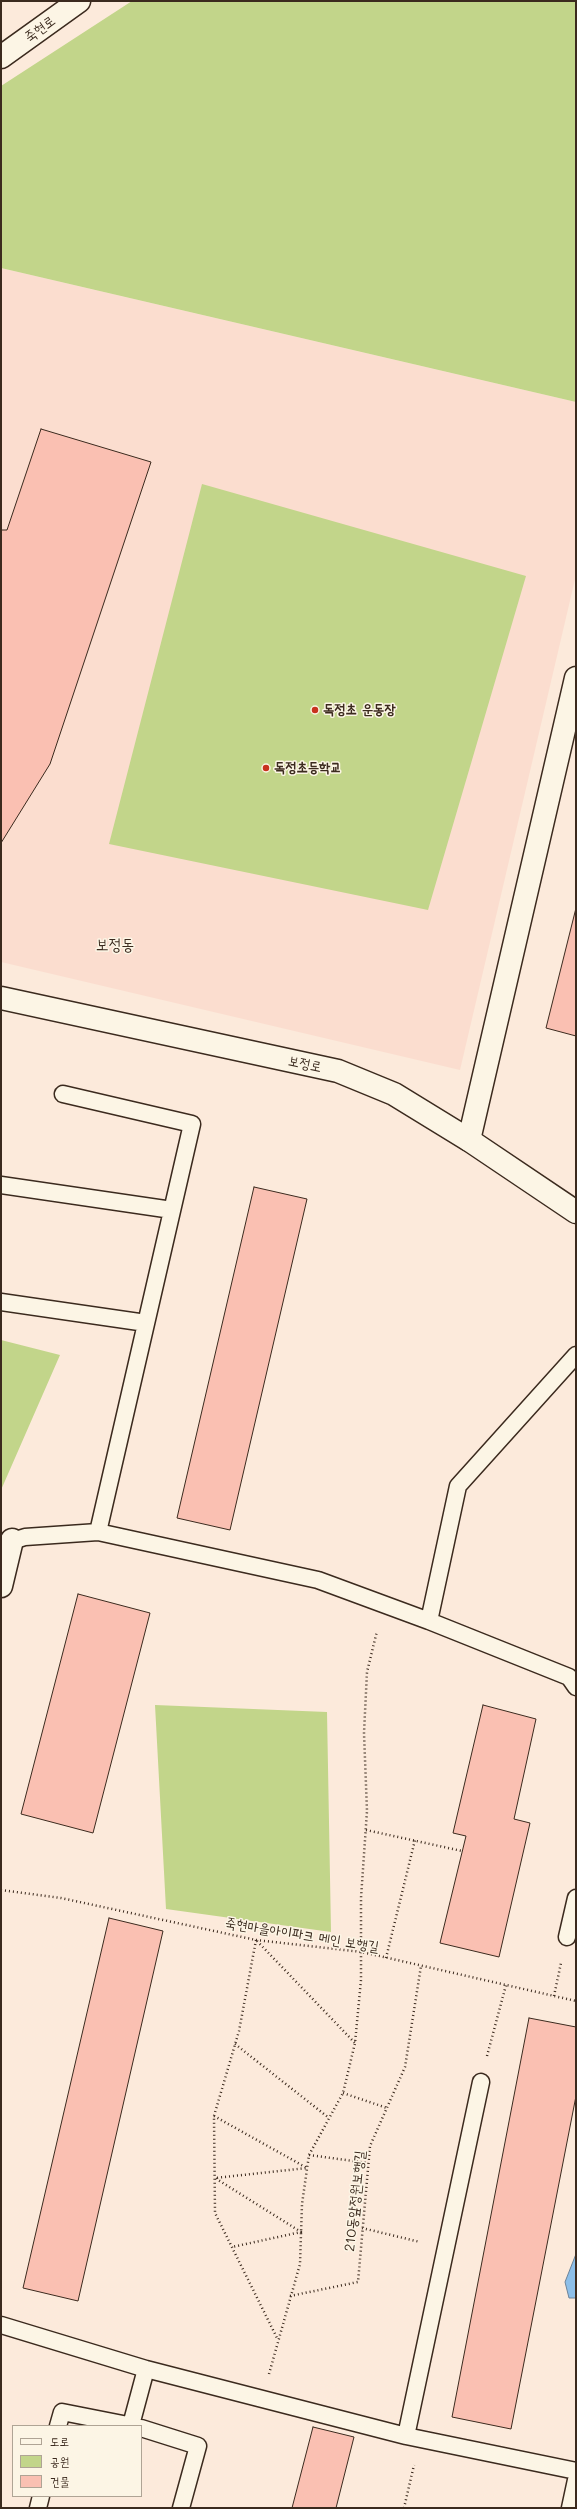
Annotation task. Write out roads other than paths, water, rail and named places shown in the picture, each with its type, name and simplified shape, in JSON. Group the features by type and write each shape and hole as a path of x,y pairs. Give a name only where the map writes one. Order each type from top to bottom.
{"street":[{"name":"죽현로","path":"1,57 79,1"},
{"path":"469,1140 576,678"},
{"name":"보정로","path":"1,998 338,1071 394,1094 469,1140 576,1212"},
{"path":"1,1586 7,1542"}],"lane":[{"path":"64,1094 192,1124 98,1532"},
{"path":"1,1185 172,1210"},
{"path":"1,1302 146,1323"},
{"path":"429,1621 458,1486 576,1355"},
{"path":"7,1542 25,1537 98,1532 318,1580 429,1621 569,1677 576,1687"},
{"path":"567,1937 576,1898"},
{"path":"413,2438 445,2248 481,2082"},
{"path":"1,2325 146,2369 413,2438 576,2471"},
{"path":"132,2425 146,2369"},
{"path":"58,2425 62,2412 127,2425"},
{"path":"142,2428 198,2446 181,2508"},
{"path":"570,2508 576,2480"},
{"path":"38,2508 41,2497"}],"water":[{"path":"576,2254 576,2298 569,2298 565,2282"}],"place":[{"name":"독정초 운동장","path":"315,710"},
{"name":"독정초등학교","path":"266,768"}],"district":[{"name":"보정동","path":"115,945"}]}
